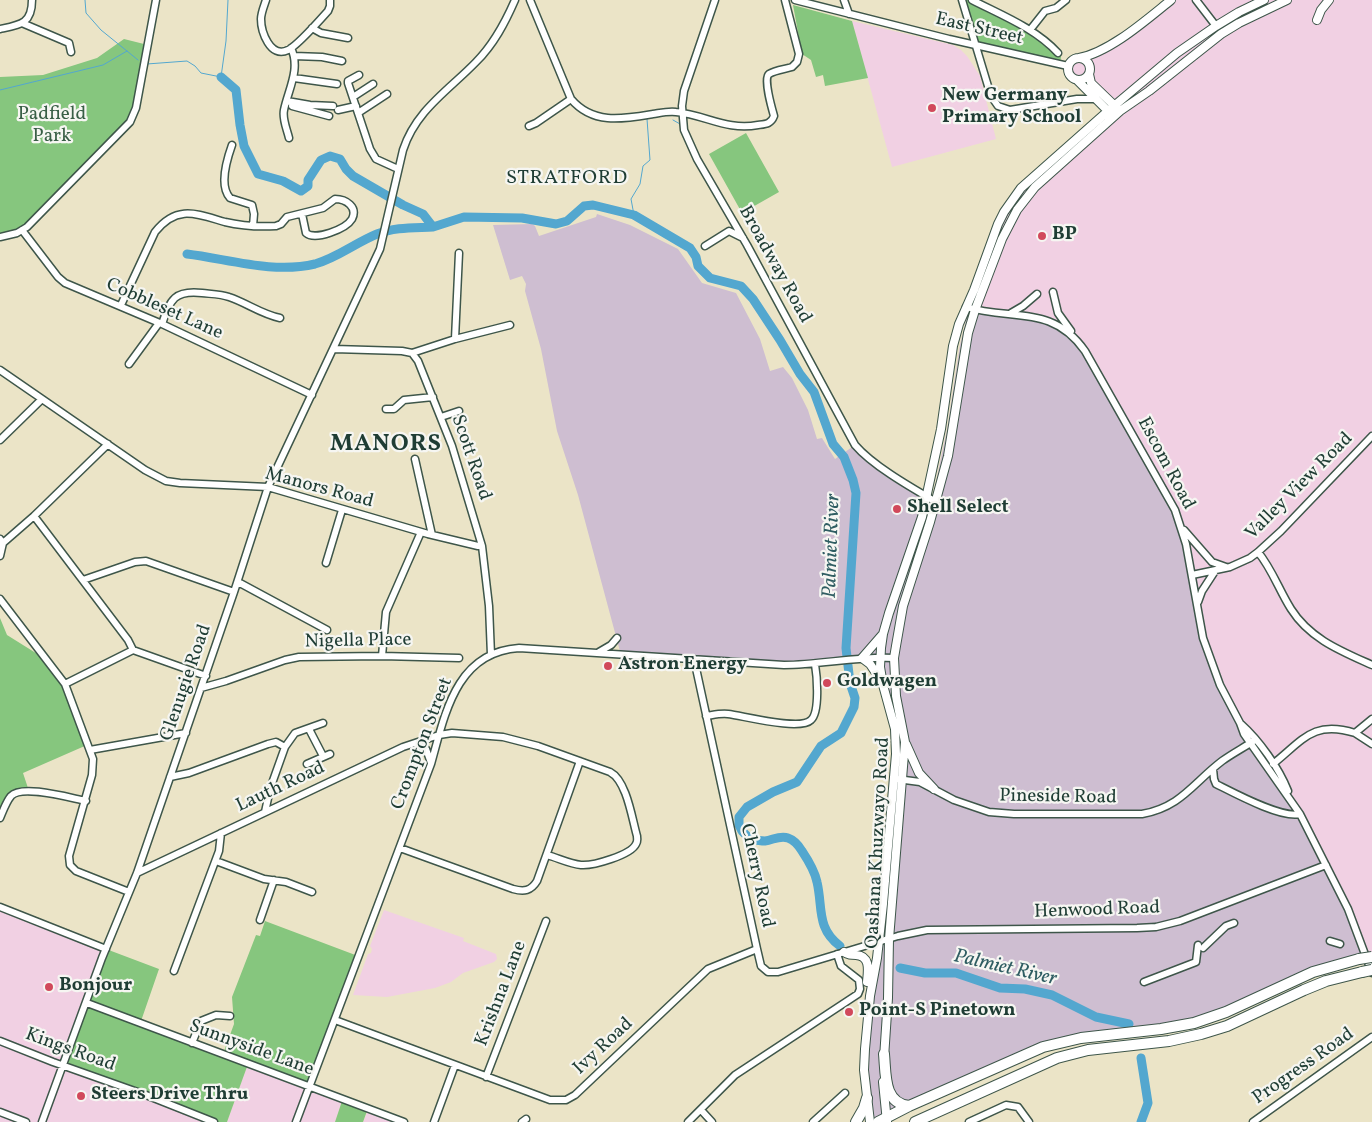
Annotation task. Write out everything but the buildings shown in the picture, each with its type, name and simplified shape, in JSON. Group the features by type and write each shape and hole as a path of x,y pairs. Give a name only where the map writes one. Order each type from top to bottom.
{"highway":[{"path":"884,1121 909,1106 1043,1047 1081,1038 1169,1028 1194,1023 1226,1012 1314,972 1372,957"},
{"path":"915,1122 1057,1058 1088,1050 1169,1041 1207,1032 1227,1026 1304,990 1340,977 1369,972"},
{"path":"884,1054 889,1093 896,1102 909,1106"},
{"path":"856,1122 867,1098"},
{"path":"925,1122 959,1102"}],"main road":[{"path":"1076,80 1084,79 1098,53 1171,0"},
{"name":"Qashana Khuzwayo Road","path":"870,1122 864,1070 865,1048 898,779 905,742 896,696 894,658 903,606 936,502 948,456 964,353 975,310 1002,239 1023,201 1038,183 1177,53 1216,26 1264,0"},
{"name":"Qashana Khuzwayo Road","path":"1116,111 1152,88 1221,34 1239,23 1287,0"},
{"path":"1318,20 1321,10 1328,0"},
{"path":"1098,53 1072,60 1068,66 1070,76 1108,111 1116,111"},
{"path":"1079,58 1086,61 1091,83 1116,111"},
{"name":"Qashana Khuzwayo Road","path":"884,1121 883,1082 888,998 888,939 898,779 895,728 883,685 880,658 883,634 927,497 944,411 953,346 998,224 1021,188 1108,111"},
{"path":"883,634 862,658 872,667 883,685"},
{"path":"905,742 919,773 934,788"},
{"path":"840,953 861,956 866,960 869,967 867,988 870,996"}],"street":[{"path":"0,29 26,22 31,13 32,0"},
{"path":"0,237 22,230 76,179 122,132 132,119 136,108 156,0"},
{"path":"266,0 261,19 266,40 273,48 279,51 291,48 312,28 329,9 330,0"},
{"name":"Glenugie Road","path":"42,1122 106,948 137,872 238,582 268,487 376,260 384,238 393,190 405,143 415,124 438,97 475,64 488,49 505,22 514,0"},
{"path":"530,0 571,99 582,110 598,117 609,119 624,119 668,112 682,113 730,126 748,127 769,123 774,116 766,83 767,77 770,73 792,67 799,54 786,0"},
{"name":"East Street","path":"795,0 1068,66"},
{"path":"844,0 849,14"},
{"path":"963,0 994,103 1001,108 1010,110 1068,100 1096,99"},
{"path":"972,0 1030,30 1045,40 1058,53"},
{"path":"1030,30 1045,11 1056,8 1066,0"},
{"path":"1196,0 1216,26"},
{"name":"Broadway Road","path":"715,1 686,83 682,113 684,130 696,159 743,238 855,445 908,486 936,502"},
{"path":"22,23 69,44 72,52"},
{"path":"312,28 322,33 348,38"},
{"path":"289,138 284,120 286,103 294,78 294,56 291,48"},
{"path":"294,56 342,61"},
{"path":"359,75 348,82 373,155 380,161 398,169"},
{"path":"294,78 337,84"},
{"path":"353,97 373,84"},
{"path":"358,113 387,94"},
{"path":"529,126 571,99"},
{"path":"286,103 335,108 356,106"},
{"path":"286,103 329,116"},
{"path":"232,145 225,173 226,190 230,198 252,204 254,214 253,226"},
{"path":"121,305 155,232 162,223 172,217 180,214 198,214 225,222 253,226 276,226 287,217 323,208 335,199 348,202 352,206 353,212 352,218 346,224 331,232 315,237 306,233 302,214"},
{"name":"Cobbleset Lane","path":"22,230 62,281 161,323 312,395"},
{"path":"705,246 728,232 743,238"},
{"path":"455,338 459,253"},
{"path":"129,364 161,323 171,301 178,295 188,292 231,297 264,314 280,318"},
{"path":"1054,292 1058,313 1075,337"},
{"path":"1009,313 1024,306 1037,294"},
{"name":"Escom Road","path":"966,307 975,310 1009,313 1046,320 1075,337 1095,367 1175,510 1182,527 1203,638 1225,697 1244,734 1273,764 1284,781 1293,802"},
{"path":"334,348 402,350 412,353 455,338 510,325"},
{"name":"Scott Road","path":"412,353 418,361 452,446 482,546 489,606 491,655"},
{"name":"Manors Road","path":"0,370 145,470 166,481 268,487 421,532 482,546"},
{"path":"386,409 394,409 404,400 433,397"},
{"path":"0,440 42,399"},
{"path":"441,417 459,411"},
{"name":"Valley View Road","path":"1192,575 1230,567 1250,558 1258,552 1281,531 1372,436"},
{"path":"0,556 2,541 34,516 108,444"},
{"path":"415,459 432,535"},
{"path":"326,563 342,510"},
{"path":"34,516 128,640 133,650 206,676"},
{"path":"1182,527 1212,562 1230,567"},
{"path":"382,656 386,612 421,532"},
{"path":"1258,552 1270,569 1291,609 1309,631 1328,645 1372,665"},
{"path":"83,580 135,562 146,561 234,592"},
{"path":"1197,606 1202,592 1215,571"},
{"path":"238,582 327,630"},
{"path":"0,599 65,684 94,765 86,801 69,856 70,865 76,871 129,892"},
{"path":"598,653 607,648 617,638"},
{"name":"Crompton Street","path":"296,1122 431,764 446,715 463,678 474,665 491,655 507,649 519,648 766,664 814,664 862,658 894,658"},
{"path":"65,684 133,650"},
{"name":"Nigella Place","path":"201,688 226,682 291,658 326,655 459,658"},
{"name":"Cherry Road","path":"694,659 761,966 766,971 772,973 888,939"},
{"path":"706,716 727,714 780,723 808,723 813,719 816,711 816,674 814,664"},
{"path":"1355,732 1372,720"},
{"path":"265,812 270,789 285,746 292,736 323,723"},
{"path":"1273,764 1308,736 1319,730 1332,728 1355,732 1372,744"},
{"path":"309,729 323,756"},
{"path":"90,750 186,733"},
{"name":"Lauth Road","path":"137,872 388,754 416,742 452,733 510,738 610,772 619,780 637,836 637,843 628,852 590,864 573,863 547,854"},
{"path":"170,777 189,773 272,742 285,746"},
{"path":"416,742 426,749 431,764"},
{"name":"Escom Road","path":"1253,742 1293,802 1326,865 1354,924 1369,972"},
{"name":"Pineside Road","path":"898,779 920,782 954,800 989,812 1134,815 1156,812 1166,808 1201,781 1222,761 1253,742"},
{"path":"307,764 330,754"},
{"path":"400,848 502,886 522,891 529,890 535,884 547,854 580,762"},
{"path":"1213,769 1216,784"},
{"path":"1201,781 1216,784 1269,808 1290,815 1300,814"},
{"path":"0,818 10,797 16,792 30,791 86,801"},
{"path":"174,971 216,861 221,845 221,833"},
{"path":"216,861 257,876 286,882 312,892"},
{"name":"Henwood Road","path":"888,939 927,930 1156,927 1182,920 1326,865"},
{"path":"260,920 274,880"},
{"path":"0,908 106,948"},
{"name":"Krishna Lane","path":"486,1077 546,921"},
{"path":"1144,982 1196,962 1200,947 1226,926 1234,923"},
{"path":"1330,941 1340,944"},
{"name":"Ivy Road","path":"335,1020 550,1100 566,1100 575,1095 708,969 757,950"},
{"path":"688,1122 735,1075 858,994 860,989 859,980 841,966 840,953"},
{"name":"Sunnyside Lane","path":"87,1003 404,1122"},
{"path":"192,1043 201,1021 216,1015 230,1016"},
{"name":"Progress Road","path":"1253,1122 1372,1037"},
{"name":"Kings Road","path":"0,1040 63,1066 146,1095 214,1122"},
{"path":"434,1122 455,1065"},
{"path":"813,1122 845,1093"},
{"path":"969,1122 1006,1105 1018,1108 1029,1122"},
{"path":"701,1110 712,1122"},
{"path":"3,1113 26,1122"}],"shaded area":[{"path":"1171,0 1372,0 1372,956 1366,958 1267,766 969,308 1010,203 1108,111 1060,64 1068,65 1099,52"},
{"name":"New Germany Primary School","path":"852,21 953,45 961,50 980,76 996,139 892,167"},
{"path":"597,214 630,225 678,249 702,283 736,293 760,339 770,371 783,367 792,378 808,410 817,439 822,438 835,459 855,445 932,500 947,430 960,345 969,308 1032,317 1075,337 1181,527 1203,639 1240,723 1293,802 1326,865 1366,958 1359,959 1210,1018 1068,1040 871,1122 864,1070 896,754 881,658 815,664 621,655 578,495 557,431 541,349 525,291 526,284 522,276 510,280 493,225 532,224 535,226 539,236 596,217"},
{"path":"0,907 106,949 93,982 214,1122 0,1122"},
{"path":"384,910 464,938 463,941 496,954 497,959 494,962 463,973 451,982 435,988 387,997 353,995 368,954 371,953 372,949 370,946"},
{"path":"248,1064 404,1122 363,1122 367,1113 342,1102 335,1122 227,1122"}],"green space":[{"path":"964,0 972,0 1030,30 1058,53 1061,57 1060,64 976,46"},
{"path":"793,5 852,21 868,78 825,86 823,75 816,77 811,60 802,54"},
{"name":"Padfield Park","path":"124,39 144,44 133,107 128,121 21,230 0,236 0,77 43,75 97,58"},
{"path":"746,133 779,192 742,213 709,154"},
{"path":"0,618 7,635 47,660 65,684 87,745 23,773 29,791 16,792 0,818"},
{"path":"265,921 358,956 310,1087 248,1064 227,1122 214,1122 63,1066 106,949 159,969 140,1024 223,1054 234,1024 232,997 256,935 260,936"},
{"path":"342,1101 367,1111 363,1122 335,1122"}],"waterway":[{"name":"Palmiet River","path":"85,0 86,13 101,30 138,60"},
{"name":"Palmiet River","path":"147,64 187,61 201,73 221,77 226,41 228,0"},
{"path":"0,90 103,65 127,51"},
{"name":"Palmiet River","path":"221,77 236,90 244,146 258,174 283,181 301,191 308,186 308,180 321,160 330,156 340,159 353,176 403,205 423,214 433,227 464,217 522,218 556,224 567,221 584,206 593,205 634,215 690,248 696,257 698,266 710,278 741,286 753,299 800,374 814,392 833,444 844,457 853,480 856,493 846,648 850,683 855,698 854,707 841,733 821,746 797,782 773,792 747,807 739,817 739,825 750,839 765,841 785,837 798,845 809,862 816,878 822,917 827,932 840,946"},
{"path":"634,215 631,199 640,184 643,166 650,160 647,119"},
{"path":"673,120 680,124"},
{"name":"Palmiet River","path":"187,254 267,267 299,267 323,261 377,234 405,228 433,227"},
{"name":"Palmiet River","path":"900,968 925,973 956,973 1000,988 1025,989 1052,995 1096,1017 1129,1024"},
{"name":"Palmiet River","path":"1141,1058 1148,1103 1141,1122"}],"place":[{"name":"New Germany Primary School","path":"932,108"},
{"name":"BP","path":"1042,236"},
{"name":"Shell Select","path":"897,509"},
{"name":"Astron Energy","path":"608,666"},
{"name":"Goldwagen","path":"827,683"},
{"name":"Bonjour","path":"49,987"},
{"name":"Point-S Pinetown","path":"849,1012"},
{"name":"Steers Drive Thru","path":"81,1096"}],"district":[{"name":"STRATFORD","path":"567,179"},
{"name":"MANORS","path":"386,446"}]}
